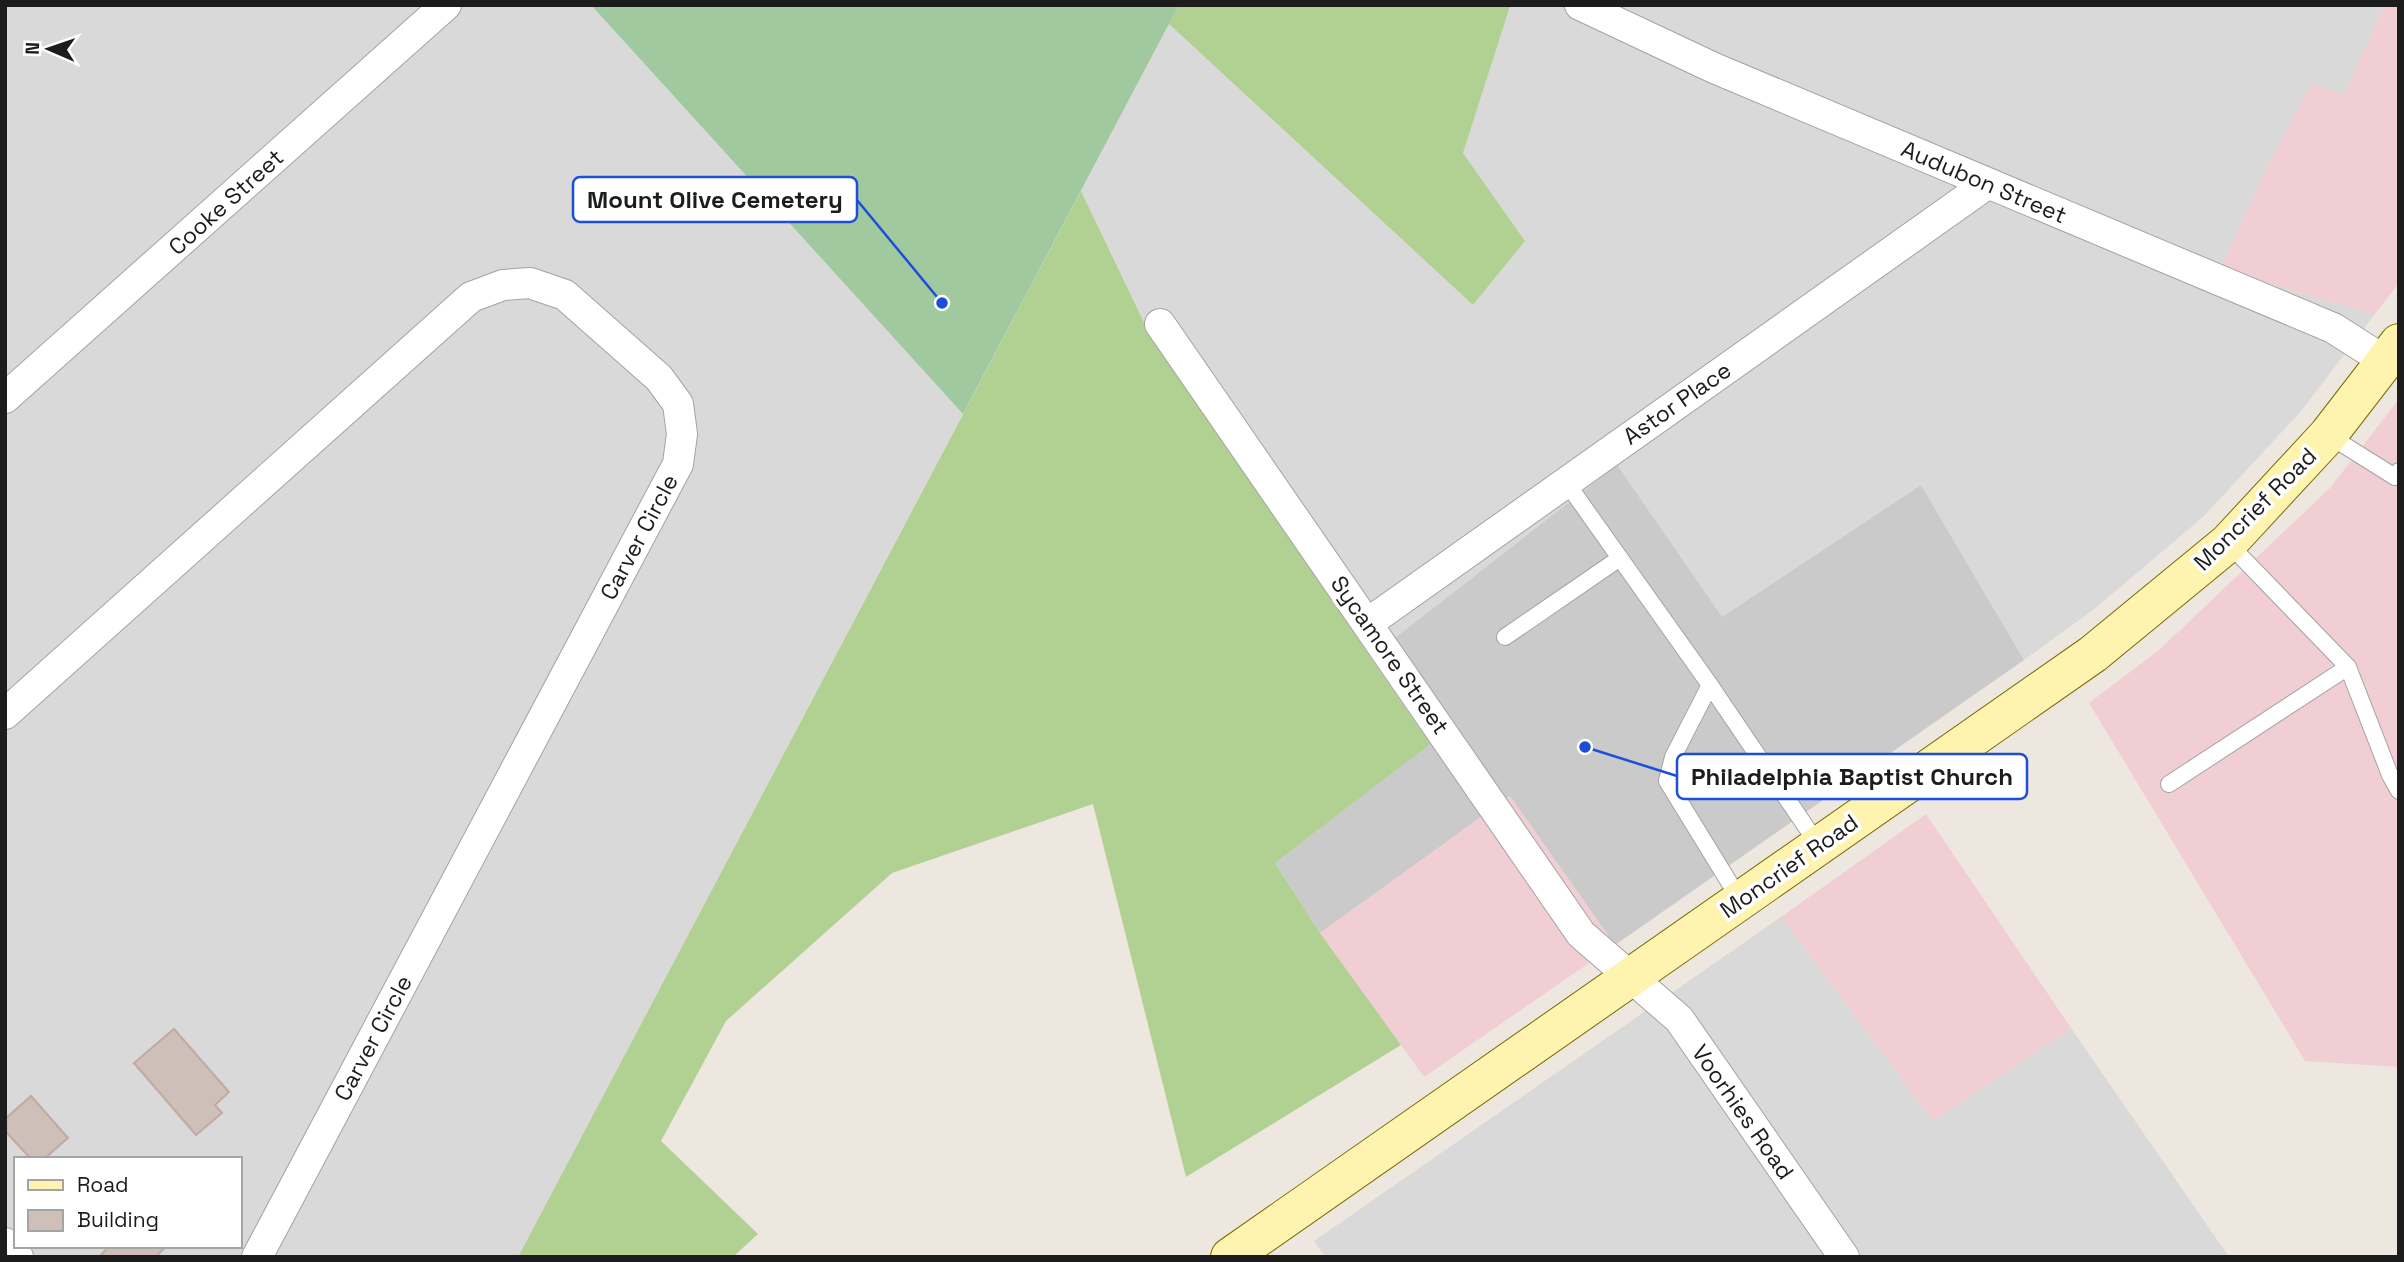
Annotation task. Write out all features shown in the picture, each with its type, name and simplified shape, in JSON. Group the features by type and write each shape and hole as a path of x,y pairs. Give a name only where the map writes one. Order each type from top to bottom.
{"main road":[{"name":"Moncrief Road","path":"1230,1257 2093,654 2228,543 2329,435 2392,352"}],"street":[{"name":"Cooke Street","path":"5,398 446,5"},
{"name":"Audubon Street","path":"1580,5 1714,68 2392,352"},
{"name":"Astor Place","path":"1368,623 1987,184"},
{"name":"Carver Circle","path":"5,714 471,297 503,285 530,283 565,295 659,378 678,404 682,434 678,464 257,1257"},
{"name":"Sycamore Street","path":"1160,324 1581,934 1630,978"},
{"name":"Voorhies Road","path":"1630,978 1679,1019 1844,1257"},
{"path":"5,1243 18,1257"}],"lane":[{"path":"2329,435 2395,477 2399,471"},
{"path":"1566,482 1710,685 1819,846"},
{"path":"2228,543 2348,667 2390,775 2399,791"},
{"path":"1505,637 1620,558"},
{"path":"2169,784 2348,667"},
{"path":"1710,685 1673,757 1667,781 1740,900"}],"shaded area":[{"path":"5,5 591,5 963,414 518,1257 5,1257"},
{"path":"1509,5 2385,5 2344,95 2312,85 2270,161 2220,270 2375,314 2302,410 2203,517 2093,610 2024,660 1921,485 1722,617 1372,656 1151,337 1081,191 1169,24 1473,305 1525,241 1463,153"},
{"path":"2385,5 2399,5 2399,283 2375,314 2220,270 2270,161 2312,84 2344,95"},
{"path":"2399,399 2399,1067 2305,1061 2089,703 2159,650 2330,488"},
{"path":"1617,465 1722,617 1921,485 2024,660 1615,945 1510,796 1320,933 1275,863 1429,744 1372,656"},
{"path":"1510,796 1615,945 1424,1077 1320,933"},
{"path":"1926,814 2071,1028 1933,1121 1781,917"},
{"path":"1781,917 1933,1121 2071,1028 2229,1257 1325,1257 1314,1241"}],"green space":[{"path":"591,5 1179,5 963,414"},
{"path":"1179,5 1510,6 1463,153 1525,241 1473,305 1169,24"},
{"path":"1081,191 1151,337 1430,744 1275,863 1320,933 1401,1045 1186,1177 1093,804 892,873 726,1021 661,1141 758,1234 733,1257 518,1257"}],"building":[{"path":"174,1029 229,1092 215,1105 222,1113 196,1135 134,1063"},
{"path":"31,1096 68,1138 46,1157 29,1157 5,1131 5,1119"},
{"path":"107,1248 164,1248 156,1257 101,1255"}],"place":[{"name":"Mount Olive Cemetery","path":"942,303"},
{"name":"Philadelphia Baptist Church","path":"1585,747"}]}
